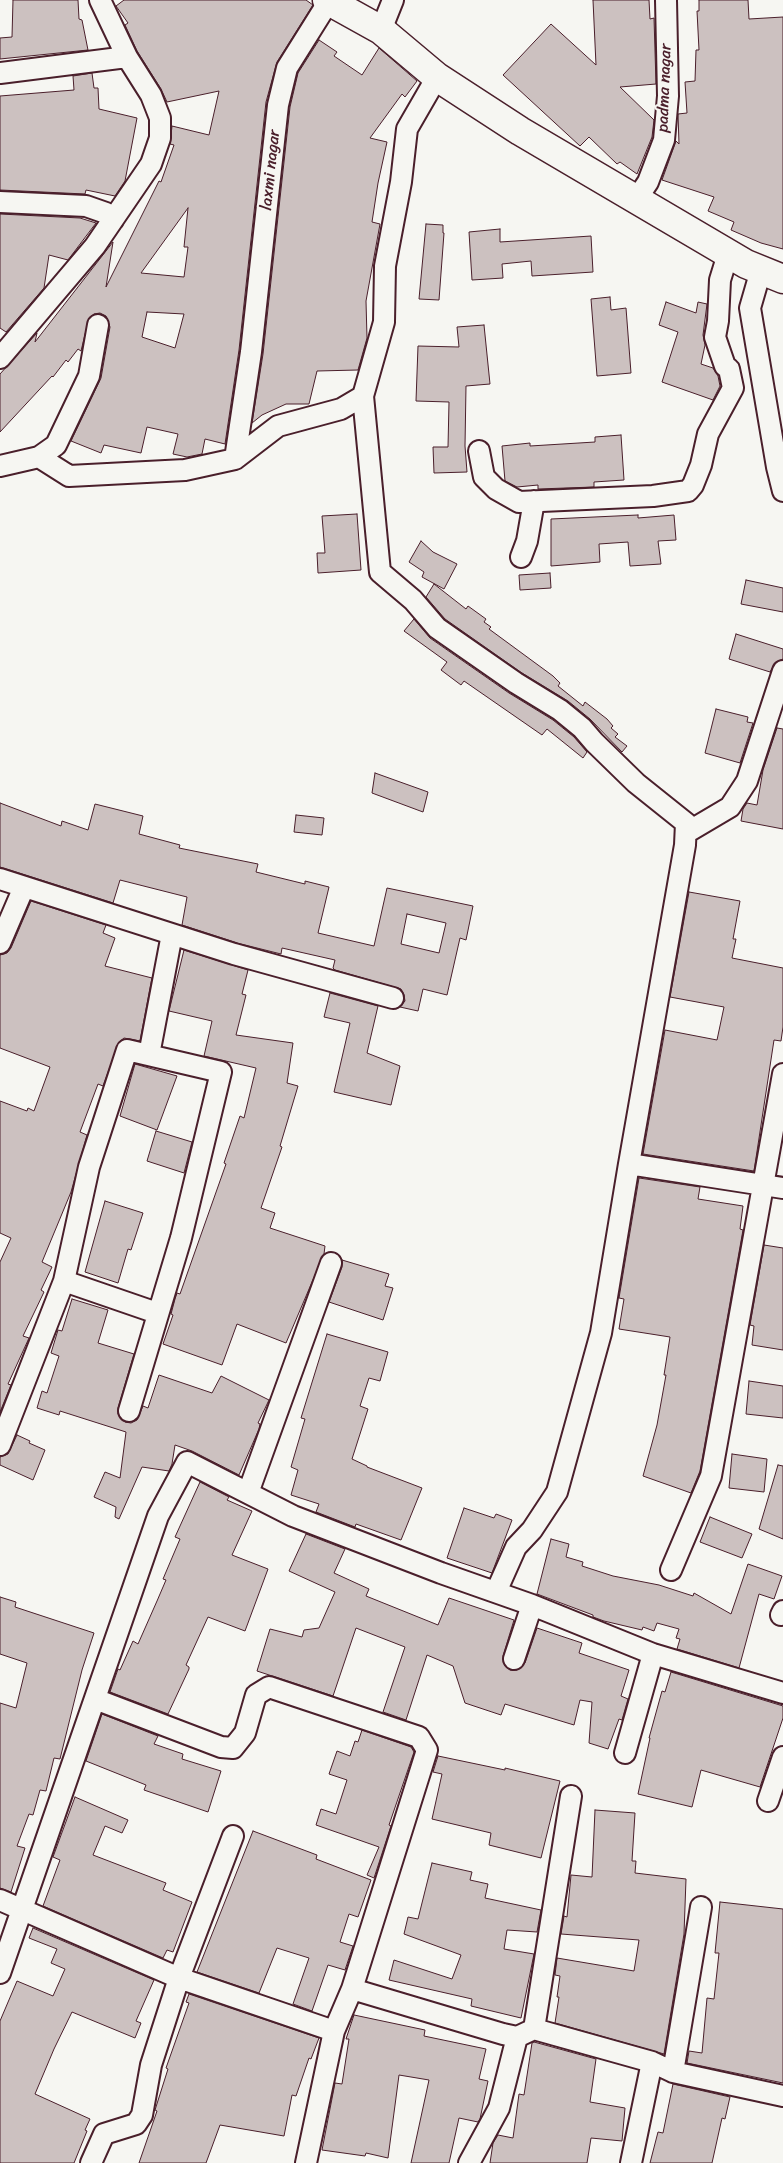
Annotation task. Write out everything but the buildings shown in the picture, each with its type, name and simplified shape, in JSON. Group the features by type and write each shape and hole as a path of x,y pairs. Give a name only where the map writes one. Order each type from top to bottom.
{"street":[{"path":"0,358 95,246 151,164 160,138 160,118 151,96 127,57 100,0"},
{"path":"328,0 381,30 437,77 520,130 728,254 772,274 750,308 775,457 783,491"},
{"name":"laxmi nagar","path":"235,459 251,352 278,106 287,68 328,0"},
{"path":"381,30 393,0"},
{"name":"padma nagar","path":"636,200 648,182 664,140 668,96 666,0"},
{"path":"0,73 127,57"},
{"path":"437,77 407,129 401,182 385,266 384,322 363,396 380,572 413,600 437,628 516,684 560,710 582,728 636,783 686,823 685,846 601,1334 557,1492 532,1530 516,1547 496,1592"},
{"path":"0,202 86,206 106,213 113,220"},
{"path":"479,451 484,477 496,489 520,502 671,495 688,490 693,486 704,455 708,434 733,388 729,369 725,366 715,337 718,321 720,280 728,254"},
{"path":"0,466 39,457 56,445 89,376 98,325"},
{"path":"39,457 69,476 185,470 235,459 278,426 341,409 363,396"},
{"path":"521,557 527,541 534,501"},
{"path":"686,833 730,807 747,781 783,671"},
{"path":"0,880 234,954 393,998"},
{"path":"0,943 24,887"},
{"path":"149,1055 172,934"},
{"path":"0,1446 64,1281 90,1167 127,1050 222,1072 181,1238 128,1411"},
{"path":"671,1570 711,1476 783,1074"},
{"path":"629,1164 783,1188"},
{"path":"248,1493 331,1263"},
{"path":"64,1281 157,1313"},
{"path":"0,1973 158,1516 187,1462 293,1516 532,1605 653,1654 783,1693"},
{"path":"514,1659 532,1605"},
{"path":"625,1753 653,1654"},
{"path":"95,1699 221,1747 233,1748 245,1733 256,1695 270,1687 419,1737 427,1750 352,1989 334,2031 306,2163"},
{"path":"768,1801 783,1757"},
{"path":"470,2163 499,2108 526,2033 571,1796"},
{"path":"90,2163 104,2134 131,2126 140,2121 151,2065 179,1978 233,1836"},
{"path":"0,1900 179,1978 334,2031"},
{"path":"673,2072 701,1907"},
{"path":"352,1989 526,2033 652,2062 673,2072 783,2096"},
{"path":"631,2163 652,2062"}]}
